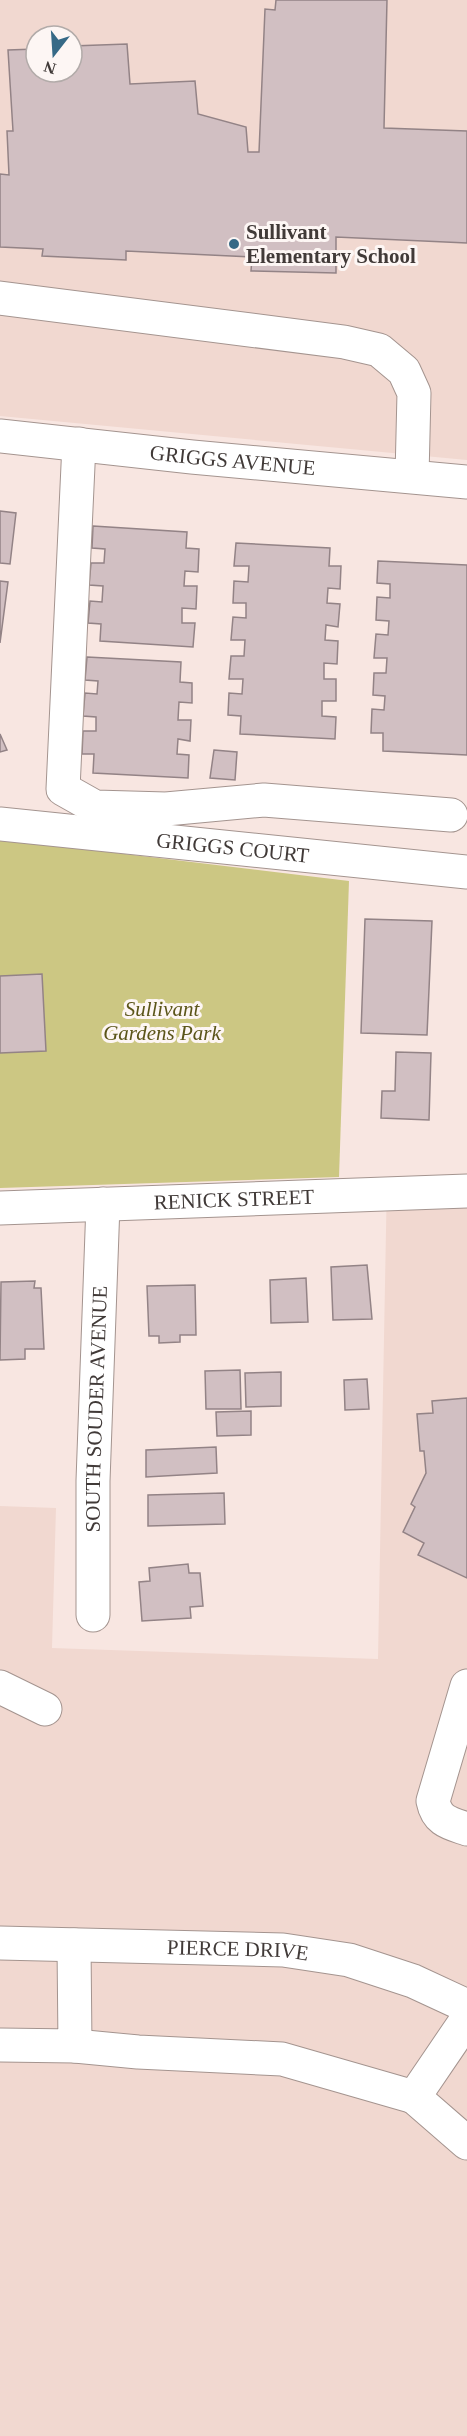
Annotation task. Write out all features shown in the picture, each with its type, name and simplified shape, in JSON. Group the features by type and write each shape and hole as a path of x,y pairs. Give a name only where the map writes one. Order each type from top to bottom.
{"street":[{"path":"0,298 344,342 379,350 404,371 414,393 412,476"},
{"name":"GRIGGS AVENUE","path":"0,436 192,457 467,482"},
{"path":"79,444 63,789 95,807 166,809 264,800 452,815"},
{"name":"GRIGGS COURT","path":"0,824 467,872"},
{"name":"RENICK STREET","path":"0,1208 467,1191"},
{"name":"SOUTH SOUDER AVENUE","path":"93,1614 93,1481 103,1204"},
{"path":"467,1686 433,1801 436,1814 446,1822 467,1829"},
{"path":"0,1687 45,1709"},
{"name":"PIERCE DRIVE","path":"0,1943 294,1952 349,1960 413,1981 467,2006"},
{"path":"74,1945 75,2046"},
{"path":"414,2097 467,2019"},
{"path":"0,2045 75,2046 138,2052 282,2059 414,2097 467,2143"}],"shaded area":[{"name":"Sullivant Elementary School","path":"0,0 467,0 467,460 0,416"},
{"path":"467,1174 467,2436 0,2436 0,1506 56,1508 52,1648 378,1659 387,1177"}],"green space":[{"name":"Sullivant Gardens Park","path":"0,839 349,881 339,1177 0,1188"}],"building":[{"path":"276,0 387,0 384,128 467,131 467,243 336,237 336,273 251,271 252,257 126,251 126,260 42,256 43,249 0,247 0,174 9,175 7,131 13,131 8,50 24,49 24,84 84,84 84,46 127,44 130,84 195,81 198,114 246,127 248,152 259,152 265,9 275,10"},
{"path":"0,511 16,513 10,564 0,563"},
{"path":"93,526 187,532 186,548 199,549 198,572 185,571 184,586 197,586 196,609 182,608 182,623 195,623 193,647 100,641 101,624 88,623 90,601 102,602 103,586 89,585 91,563 104,563 105,549 92,548"},
{"path":"236,543 330,548 329,566 341,566 340,589 328,588 327,603 340,604 338,627 326,625 325,640 338,641 337,664 324,663 324,679 336,679 336,701 322,701 322,716 336,717 335,739 240,734 241,716 228,715 229,693 242,694 243,679 229,679 231,656 244,656 245,640 231,640 233,617 246,618 246,603 233,603 234,581 248,582 249,566 234,566"},
{"path":"378,561 467,565 467,755 383,751 383,733 371,733 372,709 384,710 385,696 373,695 374,673 386,673 387,658 374,658 376,634 388,635 389,621 376,620 377,597 390,598 390,584 377,583"},
{"path":"0,581 8,582 0,643"},
{"path":"87,657 181,662 180,682 192,683 192,703 179,702 178,720 191,720 190,741 178,739 177,754 189,755 188,778 93,773 94,754 82,754 83,731 96,731 96,717 83,716 85,693 97,694 98,681 85,680"},
{"path":"0,734 7,750 0,752"},
{"path":"214,750 237,752 235,780 210,778"},
{"path":"365,919 432,921 427,1035 361,1033"},
{"path":"42,974 46,1051 0,1053 0,976"},
{"path":"396,1052 431,1053 429,1120 381,1118 382,1091 395,1091"},
{"path":"367,1265 372,1319 333,1320 331,1267"},
{"path":"306,1278 308,1322 271,1323 270,1280"},
{"path":"35,1281 34,1288 41,1288 44,1349 25,1349 25,1359 0,1360 1,1282"},
{"path":"195,1285 196,1335 180,1335 180,1342 159,1343 159,1336 149,1336 147,1286"},
{"path":"240,1370 241,1409 206,1409 205,1371"},
{"path":"281,1372 281,1406 246,1407 245,1373"},
{"path":"367,1379 369,1409 345,1410 344,1380"},
{"path":"467,1398 467,1578 418,1555 424,1543 403,1532 415,1507 411,1504 426,1473 424,1451 420,1451 417,1414 433,1413 432,1401"},
{"path":"251,1411 251,1435 217,1436 216,1412"},
{"path":"216,1447 217,1473 146,1477 146,1450"},
{"path":"224,1493 225,1524 148,1526 148,1495"},
{"path":"188,1564 189,1573 200,1573 203,1606 190,1607 191,1618 142,1621 139,1582 150,1581 149,1568"}],"place":[{"name":"Sullivant Elementary School","path":"234,244"}]}
